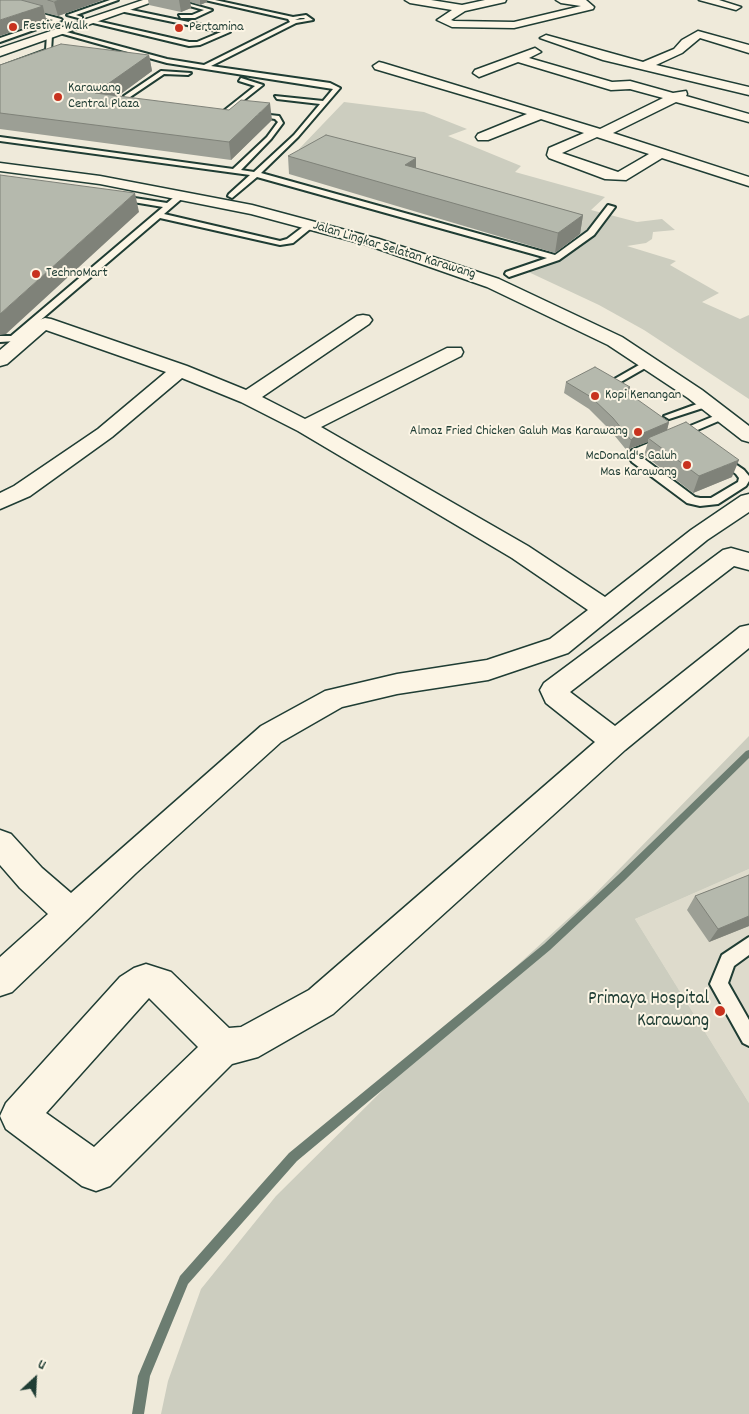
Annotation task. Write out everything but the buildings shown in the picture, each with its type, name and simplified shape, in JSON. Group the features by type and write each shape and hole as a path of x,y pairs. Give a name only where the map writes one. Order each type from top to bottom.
{"street":[{"path":"410,0 456,5 501,0"},
{"path":"456,5 443,20 444,22 514,26 589,7 585,3 561,0"},
{"path":"704,0 736,7"},
{"path":"0,52 54,33 76,17 122,10 132,2"},
{"path":"0,46 76,17 132,2 152,6"},
{"path":"644,66 678,51 686,42 698,34 749,49"},
{"path":"546,38 607,57 749,91"},
{"path":"479,73 560,43"},
{"path":"565,74 607,57"},
{"path":"519,59 565,74 616,87 630,85 749,118"},
{"path":"379,66 540,114 749,182"},
{"path":"734,87 749,76"},
{"path":"659,154 622,177 610,176 554,155 554,151 598,133 707,81"},
{"path":"483,137 540,114"},
{"name":"Jalan Lingkar Selatan Karawang","path":"0,159 113,172 232,196 362,226 509,274 594,314 666,356"},
{"name":"Jalan Lingkar Selatan Karawang","path":"0,167 56,173 176,200 311,225 373,242 493,283 615,341 649,363 709,388 724,415 749,436"},
{"path":"248,398 363,320"},
{"path":"0,360 39,326 45,324 180,370 248,398 305,427 520,552 607,610"},
{"path":"305,427 454,352"},
{"path":"0,502 22,491 106,433 180,370"},
{"path":"0,980 70,913 271,734 334,698 397,684 488,670 559,646 607,610 699,534 749,501"},
{"path":"615,742 556,696 554,690 731,556 749,562"},
{"path":"223,1047 159,984 146,980 132,989 19,1116 96,1172 223,1047 245,1044 321,1002 615,742 749,634"},
{"path":"0,843 31,878 70,913"}],"lane":[{"path":"2,0 189,44 198,44 227,32 122,10"},
{"path":"52,17 76,17 115,0"},
{"path":"152,6 190,17 208,10 171,0"},
{"path":"204,67 293,20 208,0"},
{"path":"163,7 178,2"},
{"path":"0,4 59,20 0,40"},
{"path":"0,69 49,51 54,33 167,61 330,85 337,88 256,174 232,196"},
{"path":"151,106 130,103 126,97 163,72 167,61"},
{"path":"207,76 216,68"},
{"path":"163,72 195,74"},
{"path":"223,114 260,85 232,79"},
{"path":"278,97 324,103"},
{"path":"214,114 243,113 277,117 281,122 269,138 235,171"},
{"path":"0,139 256,174 556,258"},
{"path":"110,196 176,200"},
{"path":"0,339 13,339 176,200"},
{"path":"509,274 556,258 591,233 611,207"},
{"path":"156,216 280,243 290,241 311,225"},
{"path":"616,381 649,363"},
{"path":"669,416 709,388"},
{"path":"708,449 740,472 744,478 742,484 714,501 700,502 691,500 636,460 633,455 636,452 687,434 724,415"},
{"path":"749,945 728,960 719,984 749,1037"}],"shaded area":[{"path":"344,102 424,112 467,129 448,136 521,166 515,172 605,197 591,210 637,222 662,219 675,230 653,232 652,239 646,243 627,246 676,261 670,265 719,293 702,302 740,319 749,315 749,399 644,330 599,305 522,269 556,258 586,236 405,184 327,153 299,149"},
{"path":"749,736 749,869 635,919 749,1103 749,1414 161,1414 168,1381 201,1289 276,1196 406,1067 592,897"},
{"name":"Primaya Hospital Karawang","path":"749,869 749,1103 635,919"}],"waterway":[{"path":"138,1414 144,1376 184,1280 293,1157 547,947 749,753"}],"place":[{"name":"Festive Walk","path":"13,27"},
{"name":"Pertamina","path":"179,28"},
{"name":"Karawang Central Plaza","path":"58,97"},
{"name":"TechnoMart","path":"36,274"},
{"name":"Kopi Kenangan","path":"595,396"},
{"name":"Almaz Fried Chicken Galuh Mas Karawang","path":"638,432"},
{"name":"McDonald's Galuh Mas Karawang","path":"687,465"},
{"name":"Primaya Hospital Karawang","path":"720,1011"}]}
